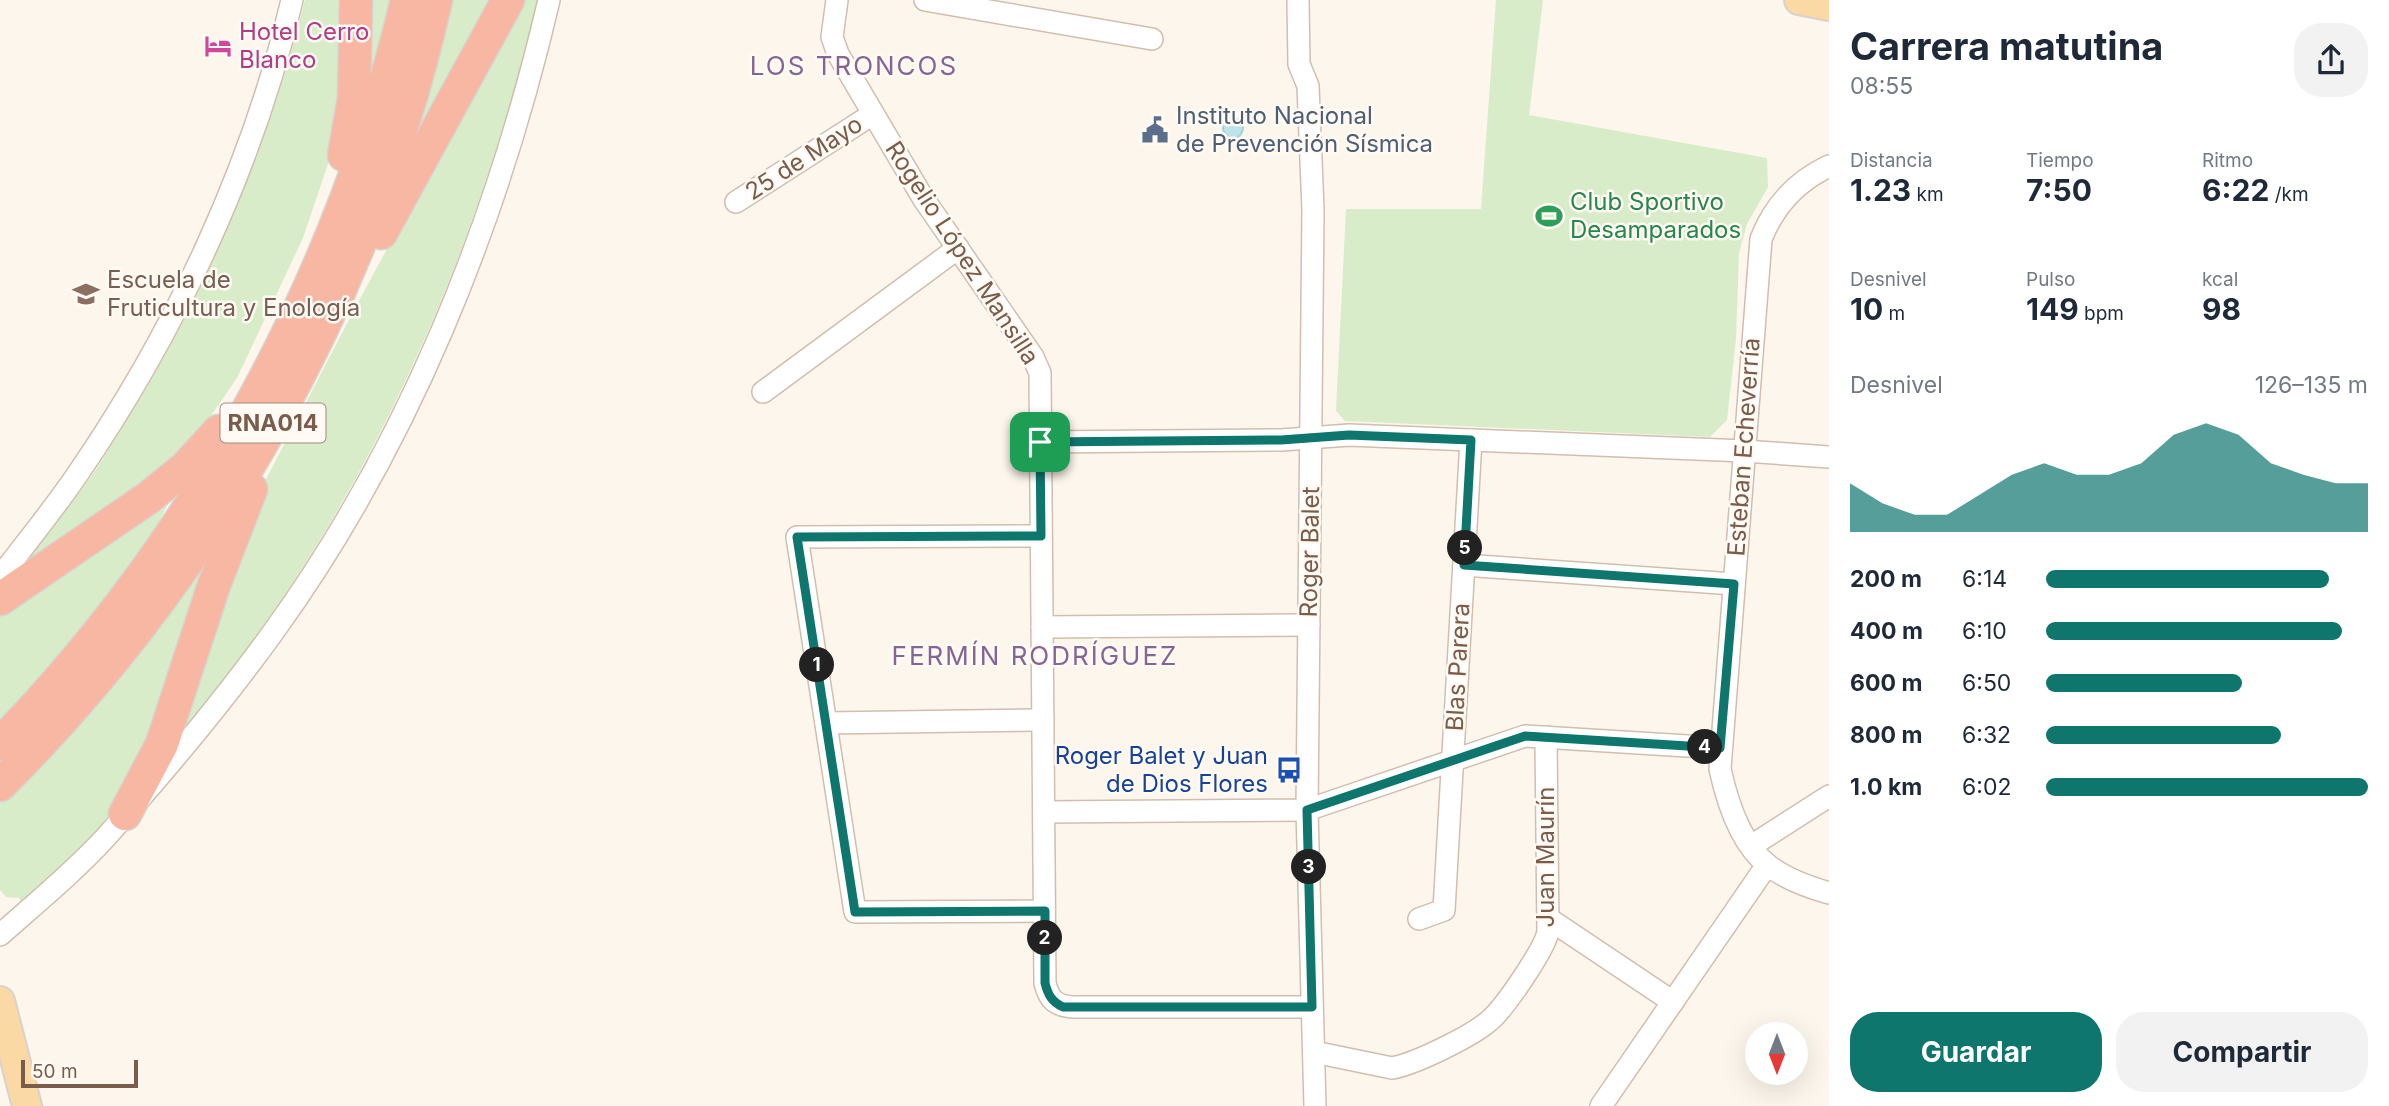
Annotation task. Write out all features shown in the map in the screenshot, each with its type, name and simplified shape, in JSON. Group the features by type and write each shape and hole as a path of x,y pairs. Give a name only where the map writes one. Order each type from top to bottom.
{"highway":[{"path":"316,271 352,119 357,55 356,0"},
{"name":"RNA014","path":"0,744 81,654 149,566 188,509 235,430 296,359 316,271 352,183 374,119 407,0"},
{"name":"RNA014","path":"0,785 89,689 175,577 235,486 296,359 349,266 380,189 415,82 436,0"},
{"path":"0,599 148,498 185,468 231,416 296,359 375,244 508,0"},
{"path":"125,814 162,744 236,524 296,359"}],"main road":[{"path":"1799,0 1829,6"},
{"path":"0,1001 27,1106"}],"street":[{"path":"0,577 99,442 177,308 243,159 274,69 292,0"},
{"path":"0,935 90,853 203,725 274,630 326,551 392,435 447,317 489,212 528,86 549,0"},
{"name":"Rogelio López Mansilla","path":"837,0 832,37 835,47 923,198 1036,362 1040,373 1045,983 1048,994 1055,1003 1073,1007 1312,1007"},
{"path":"925,0 1152,39"},
{"name":"Roger Balet","path":"1298,0 1299,64 1308,86 1313,210 1307,810 1315,1106"},
{"name":"25 de Mayo","path":"736,202 873,114"},
{"name":"Esteban Echeverría","path":"1829,166 1807,179 1771,214 1758,253 1745,451 1720,748 1723,786 1751,846 1767,864 1784,876 1829,893"},
{"path":"763,391 958,248"},
{"path":"1040,442 1311,438 1349,435 1745,451 1829,457"},
{"name":"Blas Parera","path":"1419,919 1444,910 1471,440"},
{"path":"1041,536 797,537 855,912 1045,911"},
{"path":"1464,565 1734,584"},
{"path":"1042,627 1309,625"},
{"path":"826,723 1043,720"},
{"path":"1044,812 1307,810 1525,736 1720,748"},
{"name":"Juan Maurín","path":"1314,1052 1392,1068 1405,1066 1471,1033 1495,1016 1543,947 1549,919 1546,737"},
{"path":"1751,846 1829,796"},
{"path":"1601,1106 1767,864"},
{"path":"1549,919 1673,1002"}],"green space":[{"path":"305,0 344,0 342,90 331,155 303,238 237,378 195,439 158,475 18,567 94,472 157,369 210,268 233,216 273,110"},
{"path":"361,0 390,0 373,76 360,90"},
{"path":"453,0 501,0 405,166"},
{"path":"522,0 539,0 518,80 467,235 404,385 367,458 282,599 168,752 262,487 355,308"},
{"name":"Club Sportivo Desamparados","path":"1496,0 1543,0 1529,115 1767,158 1768,187 1747,224 1739,253 1736,339 1727,420 1710,437 1345,421 1336,411 1346,209 1481,209"},
{"path":"177,484 157,527 103,601 0,726 0,608"},
{"path":"221,544 143,769 94,835 22,904 19,898 6,897 0,890 0,803 44,764 100,699 171,612"}],"water":[{"path":"1233,118 1240,121 1243,128 1240,135 1233,138 1226,135 1223,128 1226,121"}],"place":[{"name":"Hotel Cerro Blanco","path":"218,46"},
{"name":"Instituto Nacional de Prevención Sísmica","path":"1155,130"},
{"name":"Club Sportivo Desamparados","path":"1549,216"},
{"name":"Escuela de Fruticultura y Enología","path":"86,294"},
{"name":"Roger Balet y Juan de Dios Flores","path":"1289,770"}],"district":[{"name":"LOS TRONCOS","path":"854,66"},
{"name":"FERMÍN RODRÍGUEZ","path":"1035,656"}],"route":[{"path":"1349,435 1471,440 1464,565 1734,584 1720,748 1525,736 1307,810 1312,1007 1063,1007 1055,1003 1048,994 1045,983 1045,911 855,912 797,537 1041,536 1040,442 1281,440 1349,435"}]}
